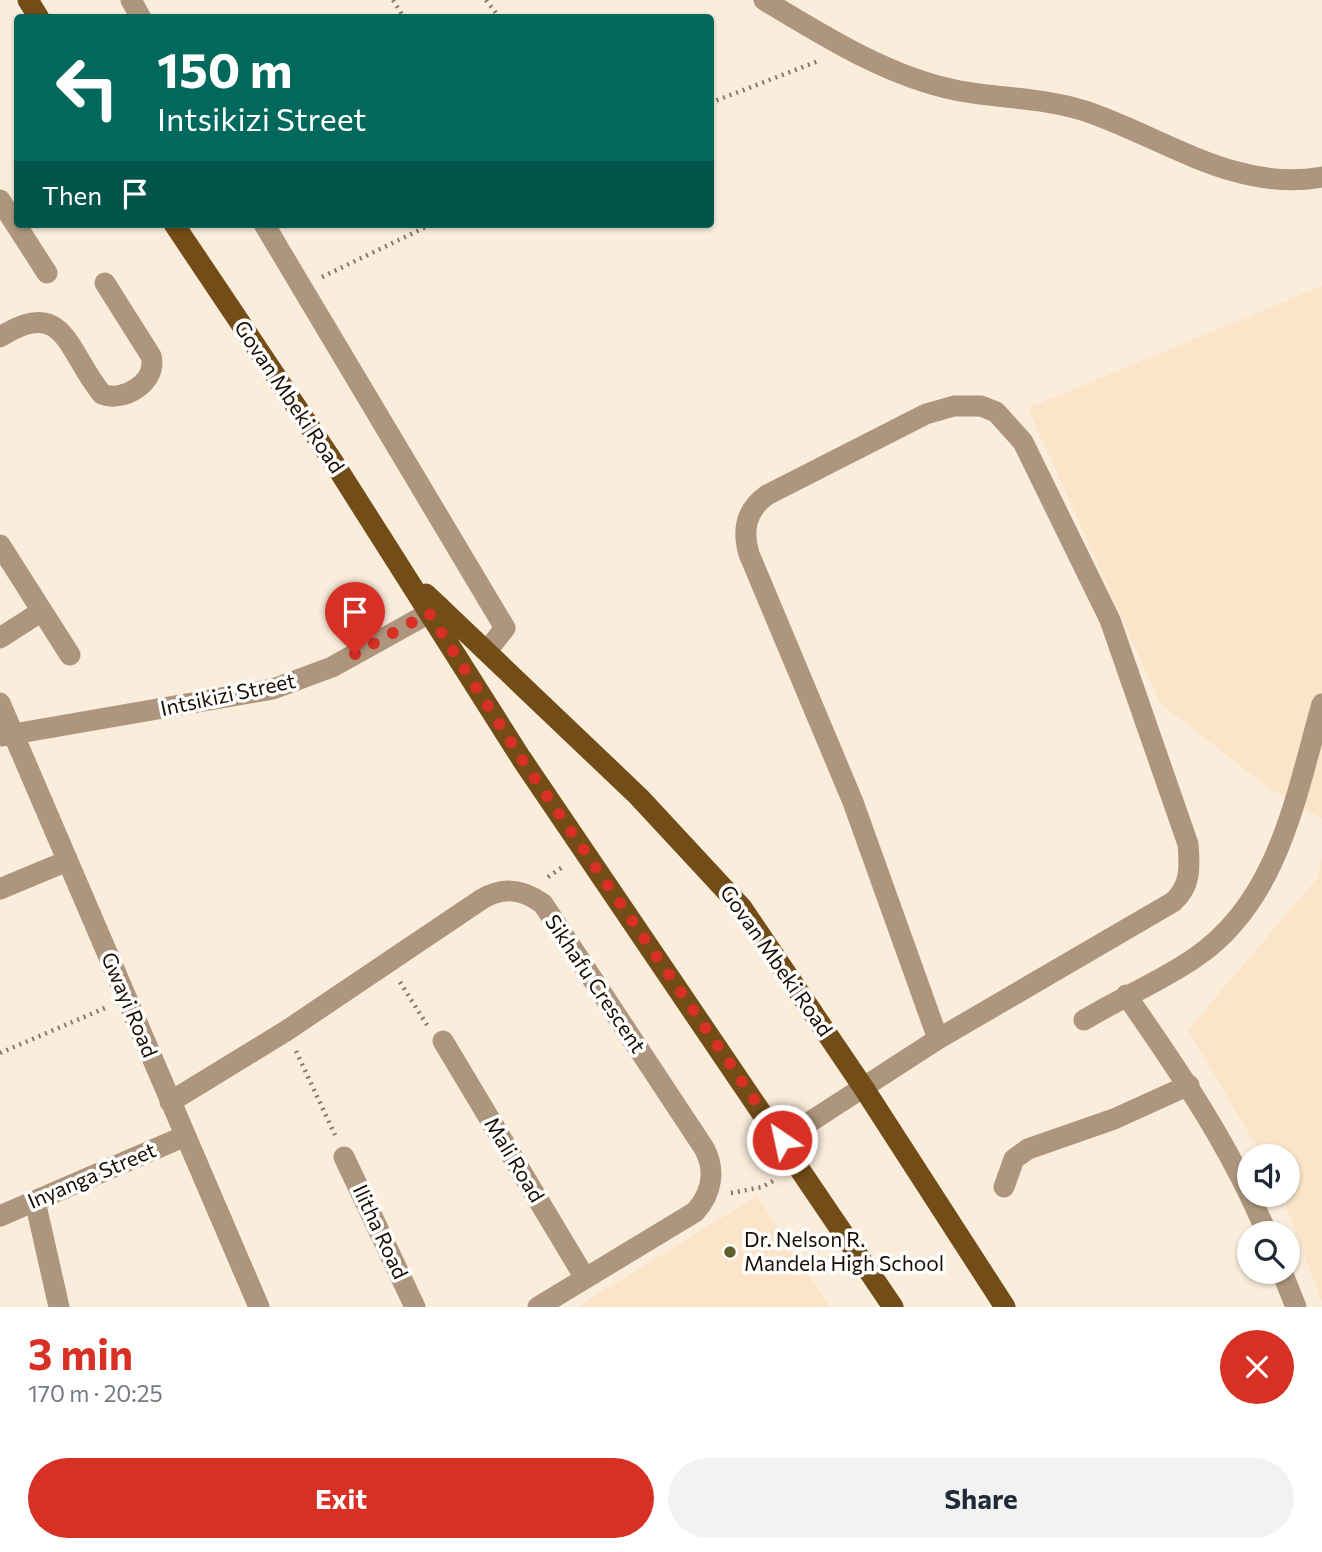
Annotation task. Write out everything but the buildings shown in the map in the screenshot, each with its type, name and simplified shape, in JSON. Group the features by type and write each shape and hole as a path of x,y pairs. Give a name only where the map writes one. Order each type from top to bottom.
{"main road":[{"name":"Govan Mbeki Road","path":"177,228 334,463 402,571 434,610 521,758 893,1307"},
{"name":"Govan Mbeki Road","path":"434,610 487,651 639,797 743,908 1005,1307"}],"street":[{"path":"764,0 843,47 902,74 955,90 1053,101 1088,112 1189,156 1246,176 1322,177"},
{"path":"0,200 14,222"},
{"path":"18,228 47,273"},
{"path":"266,228 505,628 487,651"},
{"path":"0,337 29,321 50,324 61,333 102,394 111,398 124,394 149,379 153,367 151,356 105,283"},
{"path":"782,1140 938,1039 1173,902 1186,887 1190,866 1188,844 1110,620 1023,442 996,412 981,406 954,406 926,414 767,495 748,516 744,531 748,554 853,802 938,1039"},
{"path":"0,545 70,655"},
{"name":"Intsikizi Street","path":"7,735 273,690 332,667 434,610"},
{"path":"0,638 42,611"},
{"name":"Gwayi Road","path":"0,703 7,735 67,861 258,1307"},
{"path":"1084,1020 1196,957 1238,922 1273,865 1322,704"},
{"path":"0,889 67,861"},
{"name":"Sikhafu Crescent","path":"170,1102 286,1031 492,893 515,890 529,894 542,904 704,1148 712,1167 709,1189"},
{"path":"1126,995 1189,1085 1231,1157 1260,1221"},
{"name":"Mali Road","path":"443,1041 585,1278"},
{"path":"1004,1187 1014,1159 1028,1149 1114,1119 1189,1085"},
{"name":"Inyanga Street","path":"0,1216 185,1136"},
{"name":"Ilitha Road","path":"344,1157 415,1307"},
{"path":"538,1307 695,1212 705,1201 709,1189"},
{"path":"35,1201 59,1307"},
{"path":"1287,1284 1296,1307"}],"path":[{"path":"486,0 497,14"},
{"path":"714,101 827,58 843,47"},
{"path":"302,288 424,228"},
{"path":"388,964 430,1030 443,1041"},
{"path":"0,1053 126,999"},
{"path":"286,1031 344,1157"},
{"path":"709,1189 731,1193 762,1187 775,1180"}],"shaded area":[{"path":"1322,286 1322,819 1266,786 1160,703 1028,408"},
{"path":"1322,858 1322,1302 1300,1243 1300,1221 1292,1221 1286,1207 1300,1207 1300,1144 1255,1144 1188,1030 1318,877"},
{"name":"Dr. Nelson R. Mandela High School","path":"757,1196 830,1307 577,1307"}],"place":[{"name":"Dr. Nelson R. Mandela High School","path":"730,1252"}],"route":[{"path":"355,654 429,613 521,758 782,1140"}]}
